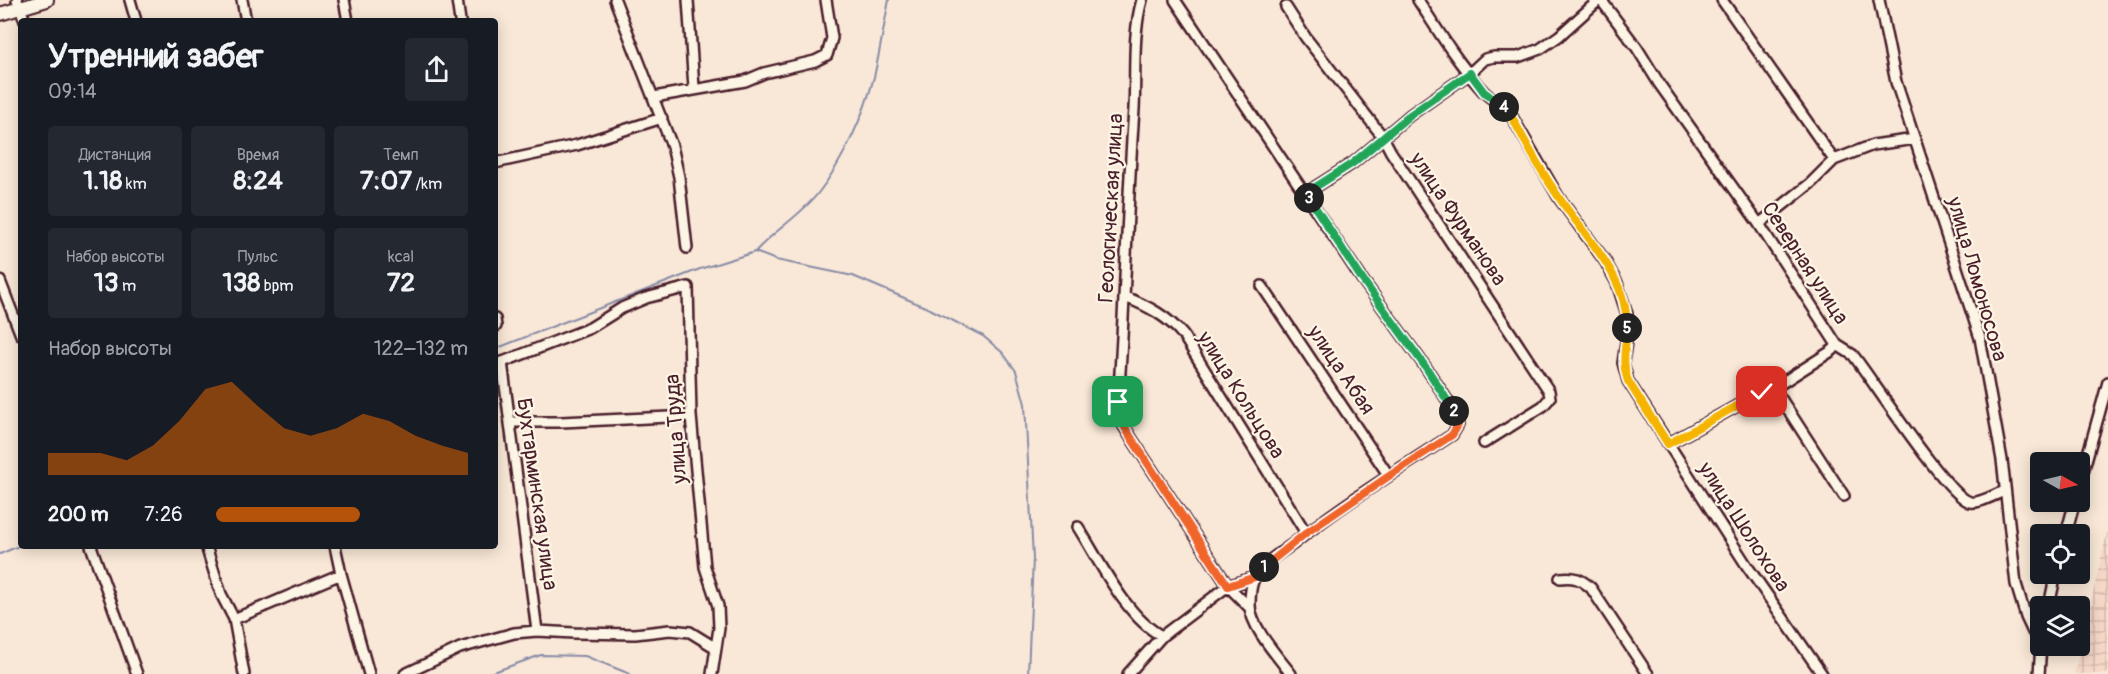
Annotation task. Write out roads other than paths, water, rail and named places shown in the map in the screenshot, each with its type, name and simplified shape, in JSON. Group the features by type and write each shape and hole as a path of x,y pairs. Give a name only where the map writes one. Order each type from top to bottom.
{"street":[{"path":"0,14 18,4 47,0"},
{"path":"130,0 135,18"},
{"path":"242,0 245,18"},
{"path":"344,0 347,18"},
{"path":"456,0 459,18"},
{"path":"615,0 672,146 679,177 687,248"},
{"path":"688,0 694,88"},
{"path":"654,97 694,88 745,81 764,73 815,61 827,55 832,38 826,0"},
{"name":"Геологическая улица","path":"1142,0 1136,28 1119,417 1228,586"},
{"path":"1175,0 1362,279 1427,369 1455,412 1458,425 1452,435 1306,533 1268,563 1255,577 1249,607"},
{"name":"улица Шолохова","path":"1418,0 1446,43 1484,92 1511,115 1559,198 1605,261 1617,283 1627,314 1624,353 1628,381 1747,566 1822,674"},
{"path":"1306,193 1353,163 1427,102 1470,73 1485,59 1518,57 1540,49 1559,36 1600,0"},
{"name":"Северная улица","path":"1600,0 1759,224 1837,345 1853,354 1940,476 1961,498 1973,502 2005,491"},
{"path":"1722,0 1834,160"},
{"name":"улица Ломоносова","path":"1879,0 1896,82 1980,338 2002,460 2016,584 2030,626"},
{"path":"18,4 24,18"},
{"name":"улица Фурманова","path":"1286,7 1306,38 1383,137 1549,391 1550,398 1543,406 1484,443"},
{"path":"498,162 577,145 662,118"},
{"path":"1759,224 1811,183 1834,160 1873,145 1915,139"},
{"path":"0,281 18,327"},
{"name":"улица Абая","path":"1262,286 1389,476"},
{"name":"улица Труда","path":"498,363 590,328 622,308 646,298 688,287 691,416 705,567 718,606 719,628 712,674"},
{"name":"улица Кольцова","path":"1125,297 1161,315 1173,323 1183,335 1306,533"},
{"path":"1668,444 1762,392 1774,388 1833,350 1837,345"},
{"name":"Бухтарминская улица","path":"498,363 510,422 537,630"},
{"path":"2088,452 2108,382"},
{"path":"1774,388 1844,496"},
{"path":"510,422 691,416"},
{"path":"1078,527 1124,601 1143,623 1162,636"},
{"path":"92,549 137,674"},
{"path":"207,549 221,594 234,619 244,674"},
{"path":"336,549 369,674"},
{"path":"234,619 341,574"},
{"path":"1128,674 1162,636 1228,586 1255,577"},
{"path":"1560,578 1581,579 1591,588 1648,674"},
{"path":"1228,586 1249,607 1256,626 1291,674"},
{"path":"405,674 460,648 514,633 537,630 635,634 670,630 690,632 716,648"},
{"path":"2039,674 2040,656"}],"waterway":[{"path":"755,252 812,201 828,180 844,152 859,122 870,92 889,0"},
{"path":"498,348 700,269 755,252 776,260 853,276 930,309 983,336 1003,353 1016,371 1025,404 1033,558 1028,674"},
{"path":"0,554 18,546"},
{"path":"488,674 541,655 585,656 630,674"}]}
